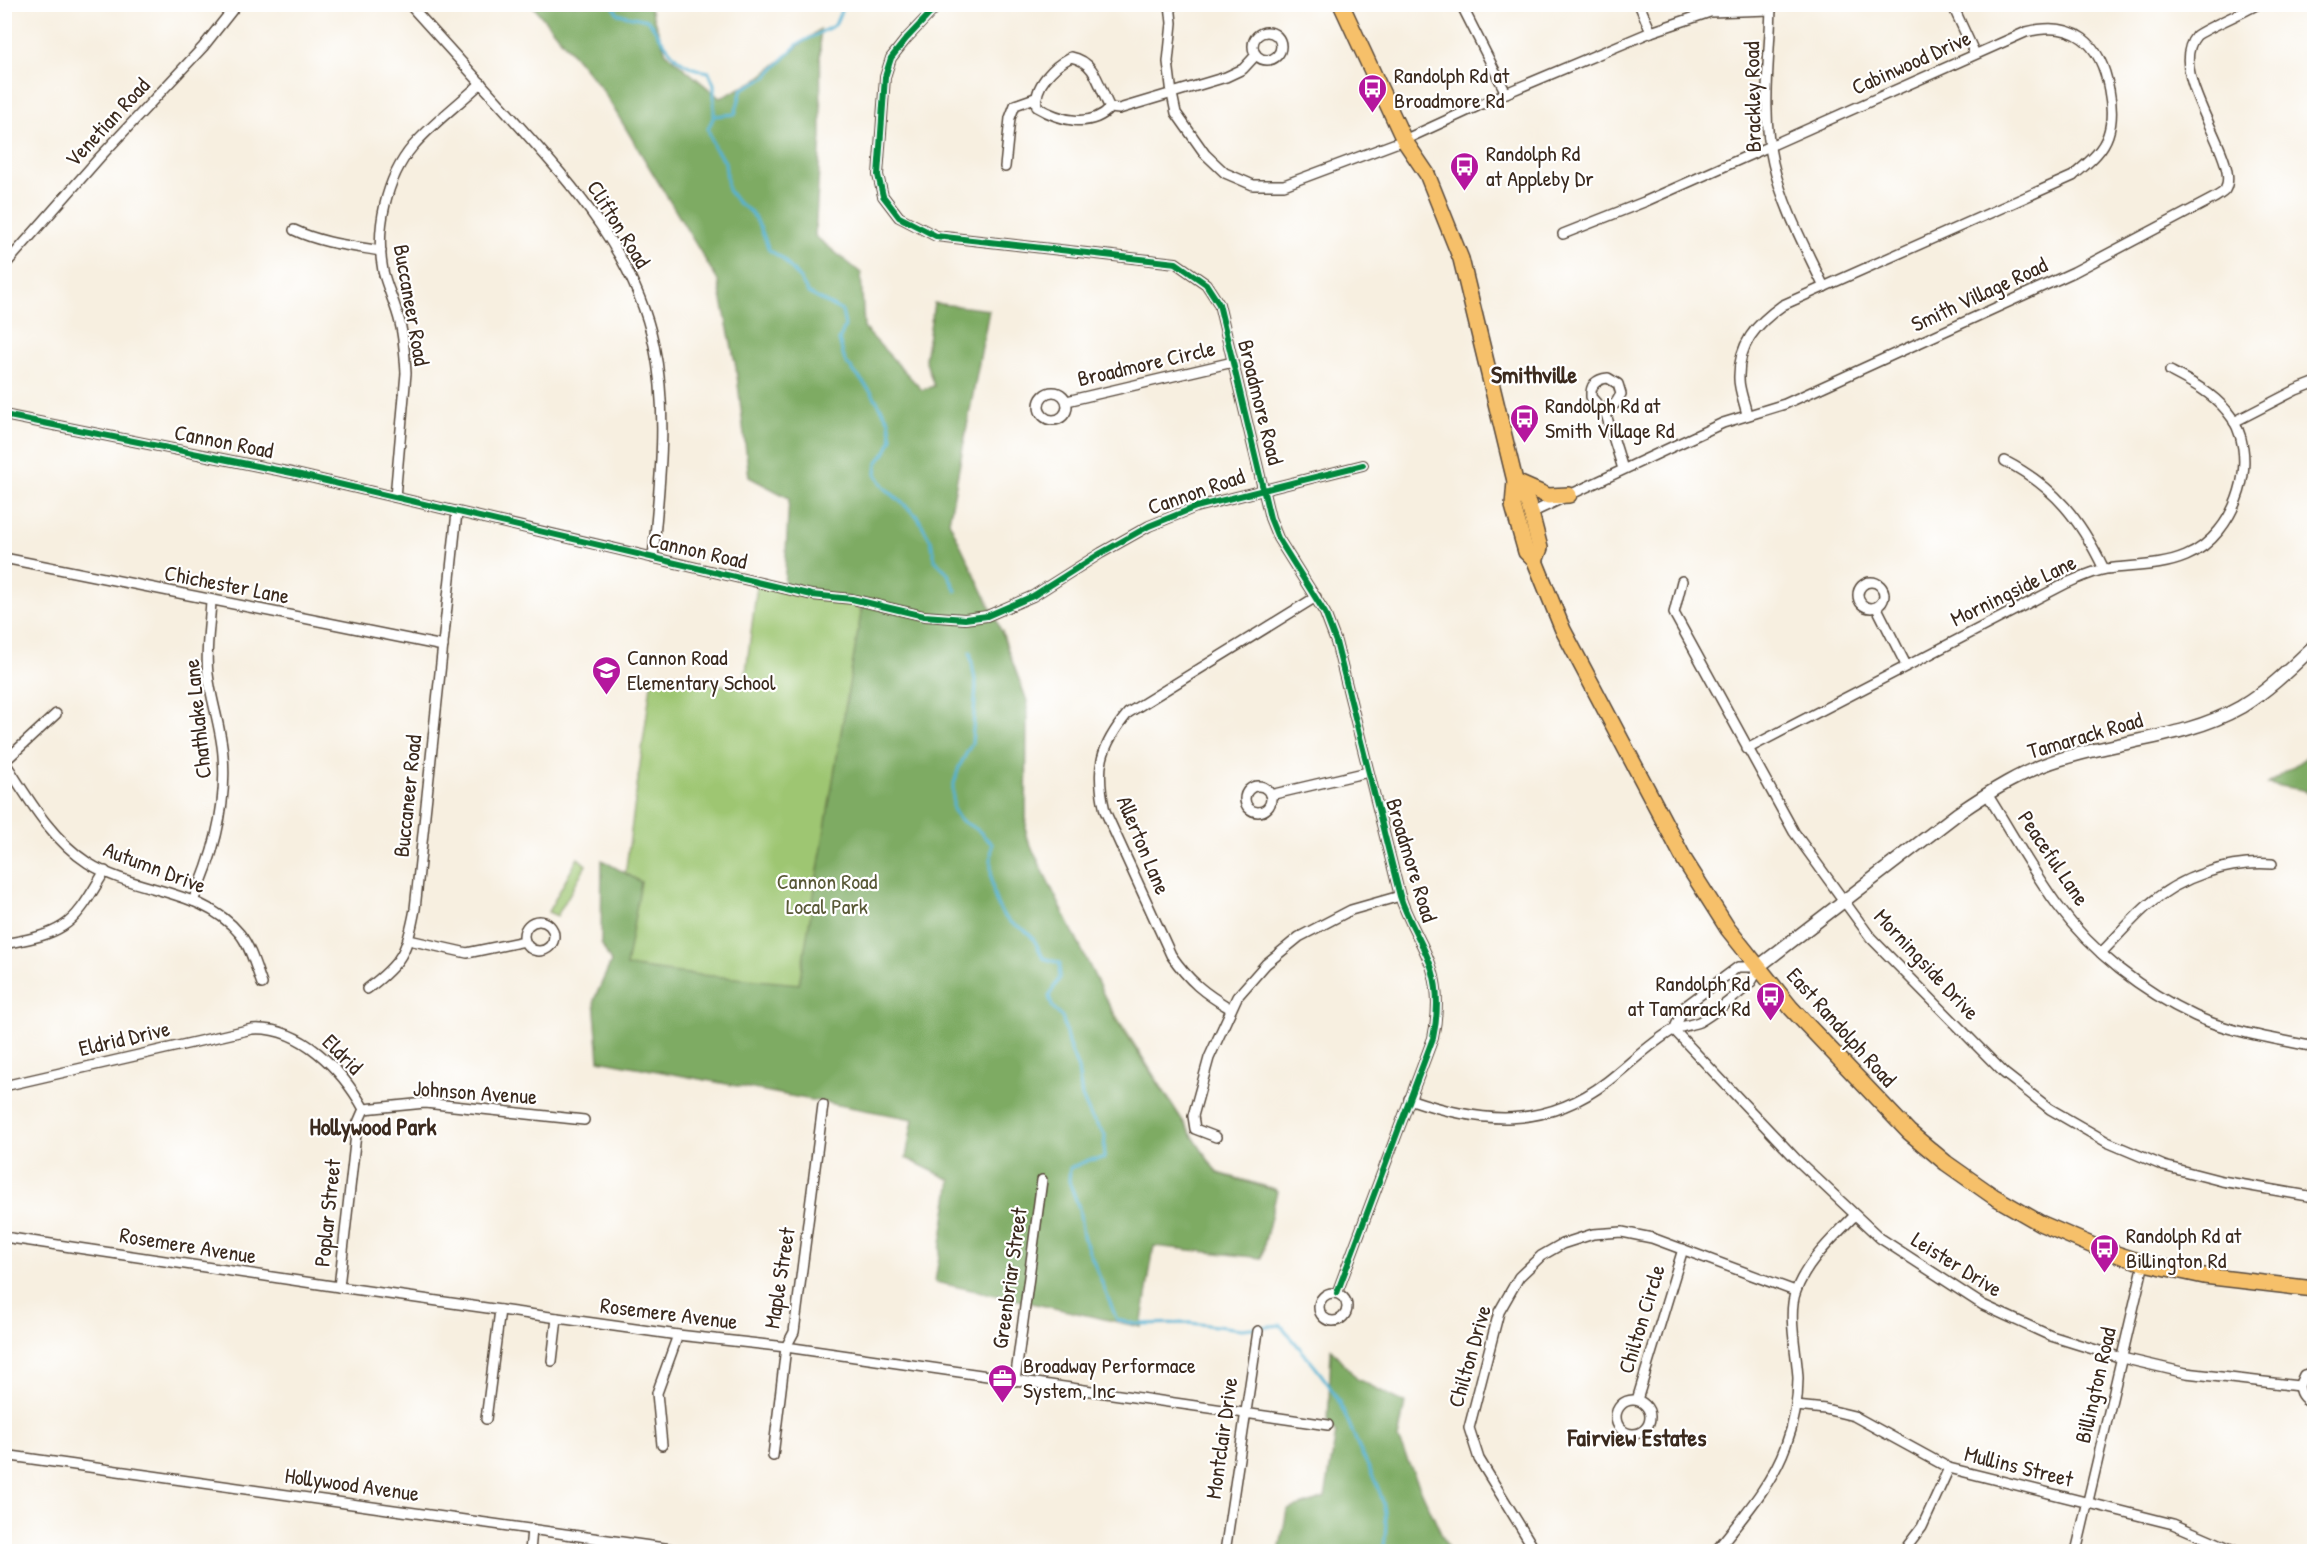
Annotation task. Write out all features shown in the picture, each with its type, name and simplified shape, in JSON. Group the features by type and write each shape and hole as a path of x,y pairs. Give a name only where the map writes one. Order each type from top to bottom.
{"main road":[{"name":"East Randolph Road","path":"1341,4 1404,140 1427,174 1461,259 1515,481 1528,503 1540,548 1535,561"},
{"name":"East Randolph Road","path":"1515,481 1513,506 1526,552 1535,561 1563,630 1685,861 1728,929 1758,967 1791,1008 1871,1094 1909,1132 1946,1163 1993,1196 2040,1223 2098,1248 2144,1263 2204,1276 2314,1289"},
{"path":"1515,481 1548,496 1569,495"}],"street":[{"name":"Venetian Road","path":"4,266 100,157 203,47 237,4"},
{"name":"Clifton Road","path":"409,4 567,178 613,242 634,284 654,345 662,405 663,445 653,558"},
{"name":"Broadmore Road","path":"939,4 891,58 885,77 878,175 883,196 899,217 936,236 1176,263 1206,284 1219,304 1270,518 1278,538 1325,613 1336,642 1400,896 1406,916 1431,968 1437,998 1437,1018 1433,1038 1337,1293"},
{"path":"1170,4 1173,23 1168,62 1176,113 1205,154 1225,173 1253,185 1284,185 1404,140 1506,93 1651,32 1710,12 1771,7"},
{"path":"1461,4 1506,93"},
{"path":"1639,4 1651,32"},
{"path":"1952,4 1975,54"},
{"name":"Smith Village Road","path":"1531,513 1723,423 1785,404 2074,272 2214,198 2224,190 2228,178 2219,147 2197,98 2189,70 2189,52 2197,35 2258,4"},
{"name":"Brackley Road","path":"1771,7 1767,95 1773,162 1786,206 1824,287"},
{"name":"Cabinwood Drive","path":"1563,234 1644,202 2026,32 2046,27 2075,33 2089,44 2099,55 2107,75 2113,109 2108,135 2098,154 2073,176 1824,287 1783,306 1762,320 1746,342 1740,360 1739,380 1748,416"},
{"path":"1110,108 1119,109 1226,77 1243,69 1256,55"},
{"path":"1071,57 1082,59 1089,64 1110,108 1102,116 1090,120 1065,119 1037,107 1035,98 1047,75 1061,62 1071,57"},
{"name":"Buccaneer Road","path":"395,497 406,373 405,352 400,322 384,271 381,222 391,182 400,164 414,145 480,83"},
{"path":"1005,167 1010,118 1015,105 1035,98"},
{"path":"294,230 317,238 381,251"},
{"name":"Broadmore Circle","path":"1067,401 1233,362"},
{"name":"Morningside Lane","path":"1747,749 2067,583 2104,569 2158,565 2188,556 2209,542 2227,522 2240,494 2244,464 2240,434 2227,411 2202,388 2170,371"},
{"path":"2234,422 2314,383"},
{"path":"1604,408 1623,469"},
{"name":"Cannon Road","path":"4,415 291,473 812,595 852,599 924,616 964,619 987,616 1033,596 1149,526 1196,507 1264,488 1363,465"},
{"path":"2005,462 2026,472 2068,508 2090,540 2104,569"},
{"name":"Buccaneer Road","path":"367,989 386,975 399,961 409,940 415,909 457,512"},
{"name":"Chichester Lane","path":"4,558 443,646"},
{"name":"Morningside Drive","path":"1682,580 1674,613 1794,832 1872,938 2004,1073 2050,1109 2107,1142 2164,1166 2222,1181 2314,1197"},
{"name":"Allerton Lane","path":"1231,1008 1205,993 1186,976 1172,955 1105,811 1100,790 1100,761 1113,732 1128,713 1316,597"},
{"name":"Chathlake Lane","path":"193,900 215,842 224,793 223,754 208,672 211,601"},
{"path":"1877,608 1906,665"},
{"name":"Tamarack Road","path":"1409,1099 1475,1118 1503,1119 1533,1116 1575,1102 1606,1083 1674,1029 1700,1021 1752,982 1758,967 1957,814 1987,794 2030,771 2061,759 2193,727 2240,707 2276,682 2314,646"},
{"path":"5,761 56,714"},
{"name":"Autumn Drive","path":"5,761 33,808 51,830 88,862 146,887 193,900 222,916 240,935 249,950 262,984"},
{"path":"1270,795 1368,772"},
{"name":"Peaceful Lane","path":"1987,794 2058,906 2101,953 2140,986 2197,1017 2255,1035 2314,1047"},
{"path":"2101,953 2147,905 2179,884 2199,875 2230,866 2249,862 2272,864"},
{"path":"4,945 43,936 63,926 77,914 105,871"},
{"path":"1216,1137 1195,1129 1193,1116 1209,1058 1236,997 1266,964 1299,937 1351,910 1400,896"},
{"path":"409,940 467,953 525,941"},
{"name":"Tamarack Road","path":"1674,1029 1684,1007 1738,967 1758,967"},
{"name":"Eldrid Drive","path":"4,1086 252,1029"},
{"name":"Eldrid","path":"252,1029 277,1030 294,1036 319,1053 357,1097 364,1109"},
{"name":"Leister Drive","path":"1674,1029 1797,1160 1880,1238 1983,1305 2051,1336 2122,1358 2186,1373 2299,1386"},
{"name":"Johnson Avenue","path":"364,1109 424,1103 584,1120"},
{"name":"Maple Street","path":"773,1456 786,1347 794,1332 823,1105"},
{"name":"Poplar Street","path":"339,1287 357,1125 364,1109"},
{"name":"Greenbriar Street","path":"1015,1381 1042,1180"},
{"path":"1715,1551 1769,1480 1786,1446 1796,1406 1798,1377 1793,1308 1796,1291 1814,1260 1855,1215"},
{"name":"Chilton Drive","path":"1536,1551 1479,1459 1468,1428 1499,1312 1519,1277 1541,1256 1562,1244 1593,1234 1622,1232 1652,1238 1796,1291"},
{"name":"Rosemere Avenue","path":"4,1237 500,1310 678,1335 786,1347 1328,1425"},
{"name":"Chilton Circle","path":"1637,1400 1683,1249"},
{"name":"Billington Road","path":"2076,1551 2144,1263"},
{"path":"486,1419 500,1310"},
{"path":"552,1361 557,1318"},
{"name":"Montclair Drive","path":"1225,1551 1258,1331"},
{"path":"662,1445 657,1393 678,1335"},
{"path":"2314,1372 2304,1375 2299,1386 2303,1397 2314,1402"},
{"name":"Mullins Street","path":"1796,1406 1825,1409 1854,1416 1949,1468 2173,1524 2238,1551"},
{"name":"Hollywood Avenue","path":"4,1455 693,1551"},
{"path":"1903,1551 1922,1527 1949,1468"},
{"path":"530,1551 532,1529"}],"green space":[{"path":"532,5 649,5 666,53 720,98 755,81 820,29 821,136 815,236 861,273 864,328 922,390 934,386 925,359 934,303 989,310 949,521 998,623 1027,701 1026,836 1116,1020 1217,1173 1277,1191 1261,1258 1154,1246 1141,1327 935,1282 951,1180 906,1158 913,1119 599,1060 594,1000 611,962 601,943 602,860 641,882 626,966 799,984 862,607 852,599 784,589 789,498 749,477 736,367 718,281 602,89"},
{"name":"Cannon Road Local Park","path":"757,585 856,603 868,623 996,633 1002,631 1024,704 1013,797 1034,886 1215,1172 1275,1189 1259,1240 1264,1248 1262,1258 1153,1243 1052,1148 832,1101 600,1058 652,677 744,688"},
{"path":"2314,752 2314,794 2268,784"},
{"path":"578,858 586,865 557,916 548,912"},
{"path":"1331,1349 1357,1379 1405,1403 1398,1439 1449,1551 1281,1552 1287,1510 1325,1498 1336,1433 1328,1425"}],"waterway":[{"path":"612,4 618,14 648,20 672,54 679,60 709,72 714,84 714,116 708,129 714,147 725,162 728,190 737,202 751,212 769,250 782,258 800,279 808,293 842,311 845,326 839,340 845,361 872,393 889,421 892,438 886,452 877,463 876,474 884,487 917,516 931,541 935,560 947,572 956,591"},
{"path":"714,116 735,114 742,89 766,77 798,44 835,25 844,4"},
{"path":"970,652 976,686 972,743 959,767 953,787 953,809 960,820 978,830 992,844 992,885 1002,914 1029,934 1043,958 1060,963 1059,979 1049,996 1052,1006 1063,1019 1068,1043 1078,1069 1082,1097 1091,1117 1105,1135 1104,1158 1089,1160 1070,1168 1069,1181 1079,1208 1083,1236 1117,1320 1136,1324 1190,1323 1242,1329 1281,1325 1322,1376 1345,1413 1382,1499 1386,1523 1383,1552"}],"cycle path":[{"path":"939,4 891,58 885,77 878,175 883,196 899,217 936,236 1176,263 1206,284 1219,304 1270,518 1278,538 1325,613 1336,642 1400,896 1432,969 1437,1004 1433,1038 1337,1293"},
{"path":"4,415 292,473 812,595 852,599 924,616 965,619 987,616 1033,596 1149,526 1196,507 1363,465"}],"place":[{"name":"Randolph Rd at Broadmore Rd","path":"1373,114"},
{"name":"Randolph Rd at Appleby Dr","path":"1465,192"},
{"name":"Randolph Rd at Smith Village Rd","path":"1524,444"},
{"name":"Cannon Road Elementary School","path":"606,696"},
{"name":"Randolph Rd at Tamarack Rd","path":"1771,1022"},
{"name":"Randolph Rd at Billington Rd","path":"2105,1274"},
{"name":"Broadway Performace System, Inc","path":"1002,1404"}],"district":[{"name":"Smithville","path":"1534,375"},
{"name":"Hollywood Park","path":"373,1127"},
{"name":"Fairview Estates","path":"1637,1438"}]}
